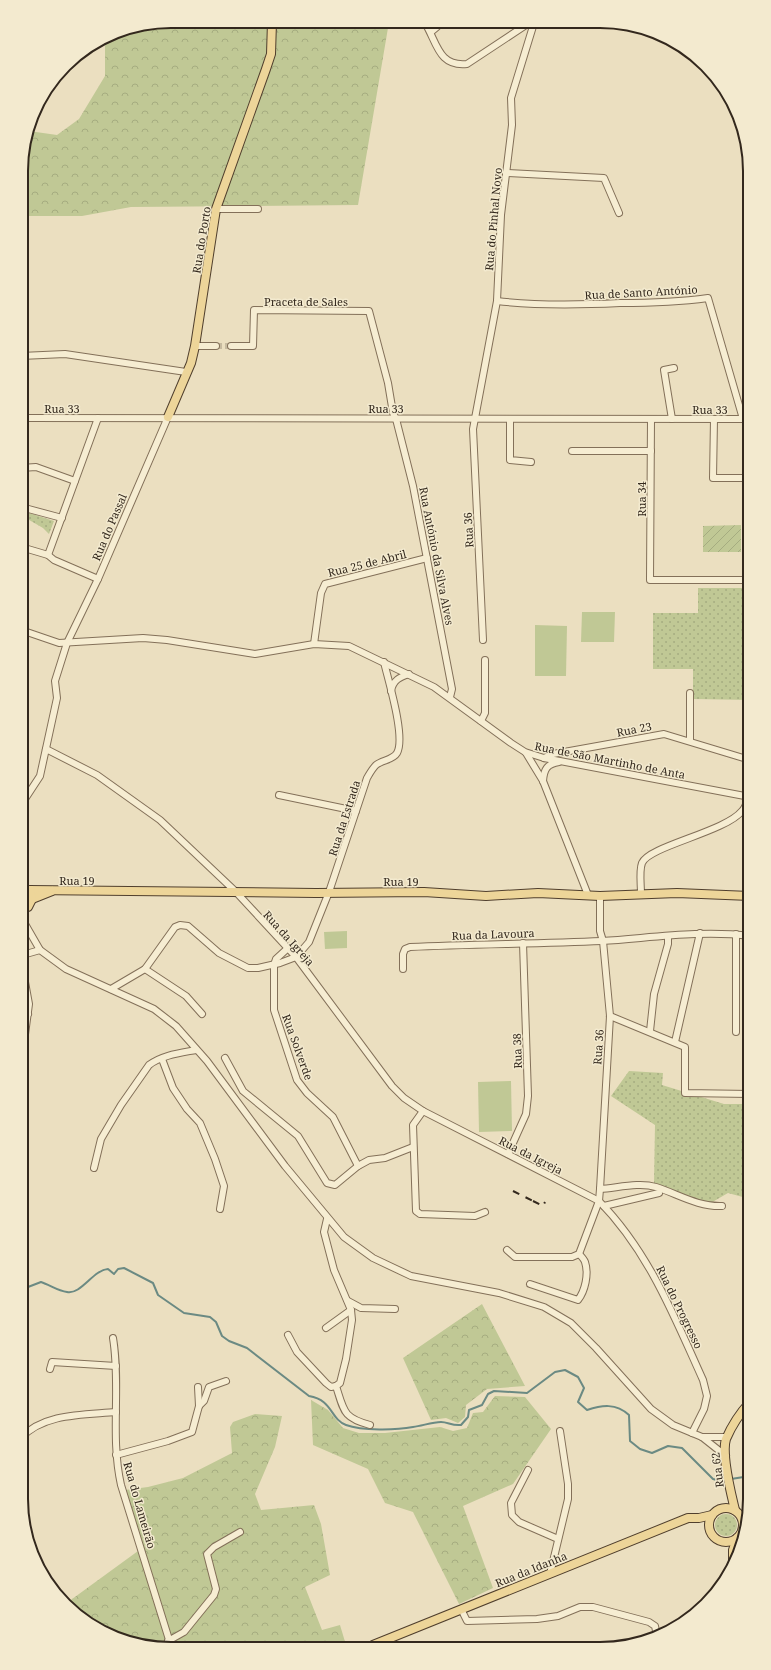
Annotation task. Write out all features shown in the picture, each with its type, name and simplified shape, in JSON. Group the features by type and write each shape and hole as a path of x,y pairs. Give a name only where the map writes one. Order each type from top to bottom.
{"main road":[{"name":"Rua do Porto","path":"168,417 196,346 216,209 271,54 272,28"},
{"name":"Rua 19","path":"28,889 52,891 424,892 486,896 538,893 600,896 677,893 743,896"},
{"name":"Rua 19","path":"32,899 52,891"},
{"path":"28,893 32,899 28,904"},
{"name":"Rua 62","path":"741,1513 731,1496 726,1456 727,1437 736,1419 743,1410"},
{"name":"Rua 62","path":"724,1508 731,1496"},
{"path":"709,1527 712,1515 724,1508 741,1513"},
{"name":"Rua da Idanha","path":"380,1642 688,1518 699,1518 712,1515"},
{"path":"699,1518 709,1527 717,1539 726,1541 737,1538"},
{"path":"733,1550 737,1538"},
{"path":"726,1541 733,1550"}],"street":[{"path":"428,28 437,48 444,59 461,65 467,64 521,28"},
{"path":"431,32 436,28"},
{"name":"Rua do Pinhal Novo","path":"474,418 478,411 497,301 501,215 512,125 512,90 532,28"},
{"path":"506,173 604,178 619,213"},
{"path":"216,209 258,209"},
{"name":"Rua de Santo António","path":"497,301 533,305 585,305 688,301 708,298 743,409"},
{"name":"Praceta de Sales","path":"231,346 253,346 254,310 369,311"},
{"name":"Rua António da Silva Alves","path":"369,311 388,384 393,413 396,418 413,486 452,689 450,697"},
{"path":"196,346 216,346"},
{"path":"28,356 65,354 186,372"},
{"path":"672,419 664,370 674,368"},
{"name":"Rua do Passal","path":"67,643 98,579 168,417"},
{"name":"Rua 33","path":"28,418 743,419"},
{"path":"48,555 98,418"},
{"name":"Rua 36","path":"474,418 473,437 483,640"},
{"path":"510,418 510,460 531,462"},
{"name":"Rua 34","path":"651,419 650,580 743,580"},
{"path":"714,419 713,478 743,478"},
{"path":"572,452 651,452"},
{"path":"28,468 36,467 75,481"},
{"path":"28,508 62,518"},
{"path":"28,549 48,555 54,560 98,579"},
{"name":"Rua 25 de Abril","path":"314,644 322,593 325,584 427,558"},
{"name":"Rua de São Martinho de Anta","path":"28,632 59,643 143,638 182,642 255,654 314,644 349,646 398,668 450,697 525,752 563,762 743,796"},
{"path":"28,794 40,776 57,698 55,681 67,643"},
{"path":"481,721 485,713 485,660"},
{"name":"Rua da Estrada","path":"296,957 310,942 371,771 377,765 396,754 398,749 397,717 384,662"},
{"path":"397,679 398,668"},
{"path":"391,690 392,684 397,679 409,674"},
{"path":"690,693 690,741"},
{"name":"Rua 23","path":"544,758 553,754 661,734 690,741 743,758"},
{"name":"Rua da Igreja","path":"46,749 97,775 160,820 236,892 296,957 380,1072 404,1098 423,1111 599,1201"},
{"path":"525,752 532,761 543,781 588,895"},
{"path":"543,781 544,773 549,765 563,762"},
{"path":"279,795 356,811"},
{"path":"641,894 641,869 643,861 648,856 720,827 743,809"},
{"name":"Rua 36","path":"579,1254 599,1201 600,1189 610,1016 603,941 600,931 600,896"},
{"path":"111,989 145,969 175,927 180,925 188,926 193,929 219,953 241,966 258,968 296,957"},
{"path":"28,929 40,950 66,969 154,1009 176,1026 207,1061 285,1166 344,1237 373,1258 411,1276 498,1293 544,1307 571,1323 596,1348 651,1409 673,1424 702,1437 726,1456"},
{"path":"675,1042 700,933"},
{"name":"Rua da Lavoura","path":"403,969 403,954 405,949 410,947 524,942 603,941 700,933 743,935"},
{"path":"736,934 736,1032"},
{"path":"650,1031 654,994 668,944 668,936"},
{"name":"Rua 38","path":"508,1154 526,1114 528,1096 524,942"},
{"path":"274,964 276,959 288,948"},
{"path":"28,953 40,950"},
{"name":"Rua Solverde","path":"274,964 274,1010 297,1080 307,1093 333,1117 358,1166"},
{"path":"145,969 186,996 202,1014"},
{"path":"28,998 28,1014"},
{"path":"610,1016 650,1031 685,1047 685,1093 743,1094"},
{"path":"94,1168 101,1139 120,1105 149,1065 156,1060 170,1055 196,1050"},
{"path":"225,1058 243,1091 298,1136 327,1183 331,1185 335,1185 358,1166 369,1160 391,1156 412,1147"},
{"path":"162,1059 173,1088 187,1109 200,1123 214,1159 224,1186 220,1209"},
{"path":"423,1111 413,1125 412,1147 416,1211 420,1214 475,1216 486,1212"},
{"path":"600,1189 655,1187 684,1199 712,1206 722,1206"},
{"path":"604,1206 659,1193"},
{"name":"Rua do Progresso","path":"599,1201 618,1220 641,1253 661,1288 703,1380 707,1396 704,1409 692,1433"},
{"path":"288,1334 297,1352 326,1383 331,1387 340,1383 350,1343 352,1320 351,1310 334,1270 324,1232 327,1218"},
{"path":"507,1250 515,1257 572,1257 579,1254 585,1261 586,1279 584,1292 578,1300 530,1284"},
{"path":"348,1301 361,1308 395,1309"},
{"path":"326,1328 351,1310"},
{"name":"Rua do Lameirão","path":"112,1338 116,1366 116,1455 121,1485 170,1642"},
{"path":"50,1369 52,1362 116,1366"},
{"path":"199,1406 204,1401 209,1387 226,1381"},
{"path":"336,1386 346,1414 358,1422 370,1425"},
{"path":"116,1455 168,1441 192,1432 199,1406 198,1387"},
{"path":"28,1431 48,1419 116,1412"},
{"path":"550,1574 558,1539 567,1510 568,1484 560,1431"},
{"path":"702,1437 727,1437"},
{"path":"528,1470 511,1503 512,1515 519,1522 558,1539"},
{"path":"171,1642 184,1632 214,1595 216,1589 207,1554 214,1547 240,1532"},
{"path":"461,1609 467,1620 537,1619 558,1616 580,1607 593,1607 649,1622 655,1626 656,1631"}],"green space":[{"path":"388,28 358,205 131,207 82,216 28,216 28,162 34,132 57,135 79,119 105,76 105,44 134,33 152,29"},
{"path":"28,513 54,521 49,534 43,528 28,519"},
{"path":"741,525 741,552 703,552 703,526"},
{"path":"698,588 743,588 743,700 693,699 693,669 653,669 653,613 698,613"},
{"path":"582,612 615,612 614,642 581,642"},
{"path":"535,625 567,626 566,676 535,676"},
{"path":"347,931 347,948 325,949 324,932"},
{"path":"629,1071 663,1073 662,1085 724,1104 743,1104 743,1197 728,1193 709,1204 654,1185 655,1125 611,1096"},
{"path":"511,1081 512,1131 479,1132 478,1082"},
{"path":"482,1304 525,1386 487,1389 466,1405 465,1417 458,1423 446,1418 431,1420 403,1358"},
{"path":"495,1396 525,1397 551,1429 513,1484 463,1506 493,1588 459,1604 413,1512 385,1503 368,1469 313,1445 311,1400 328,1410 343,1428 359,1433 385,1433 440,1427 453,1431 467,1428 473,1413 483,1412"},
{"path":"255,1414 282,1416 275,1447 255,1494 261,1510 314,1505 321,1524 330,1575 305,1587 322,1630 340,1625 345,1642 152,1641 116,1631 99,1623 70,1600 138,1551 125,1490 148,1487 183,1478 232,1453 230,1427 233,1422"},
{"path":"722,1514 730,1514 737,1521 737,1529 730,1536 722,1536 715,1529 715,1521"}],"waterway":[{"path":"28,1287 41,1282 60,1290 72,1292 77,1290 97,1273 103,1270 108,1269 114,1274 118,1269 124,1268 153,1283 158,1295 184,1313 210,1317 216,1322 222,1336 229,1341 247,1348 309,1396 323,1401 341,1422 353,1427 398,1429 441,1422 461,1425 468,1417 469,1410 482,1405 488,1394 494,1391 527,1393 555,1372 565,1370 578,1377 584,1388 578,1402 587,1410 609,1406 619,1408 629,1415 630,1441 640,1449 652,1453 668,1446 682,1448 713,1479 720,1481 727,1480"},
{"path":"731,1479 743,1477"}],"tunnel":[{"path":"216,346 231,346"}],"railway":[{"path":"513,1191 533,1201 535,1197"},
{"path":"533,1201 543,1206 545,1202"}]}
